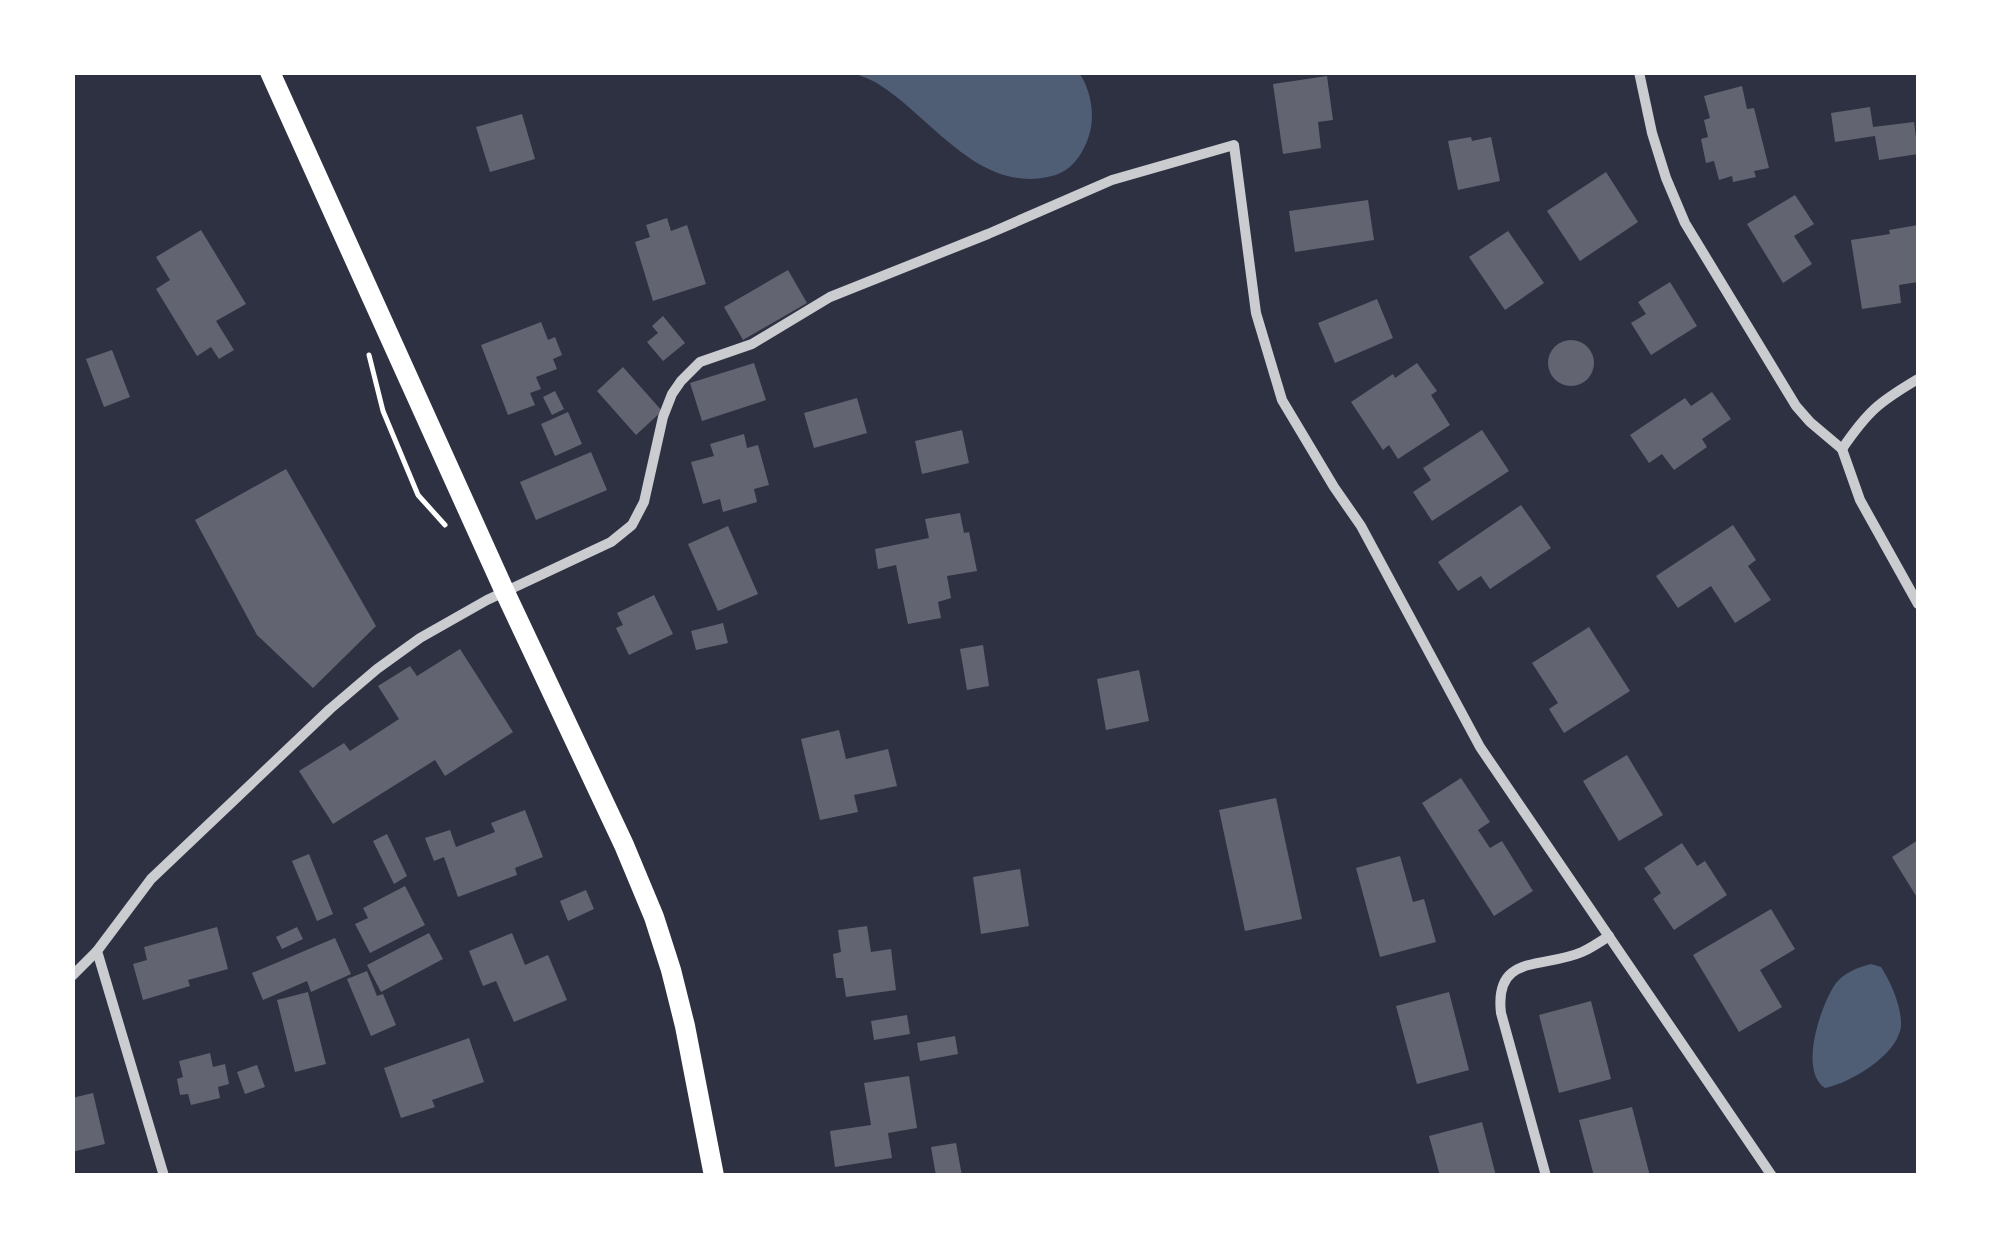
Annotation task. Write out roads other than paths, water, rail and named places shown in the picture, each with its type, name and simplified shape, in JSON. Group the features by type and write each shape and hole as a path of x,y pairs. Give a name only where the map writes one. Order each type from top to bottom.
{"main road":[{"path":"270,72 654,917 686,1026 714,1176"}],"street":[{"path":"1639,72 1652,133 1685,223 1796,406 1842,449 1860,500 1918,604"},
{"path":"72,976 97,951 151,879 377,668 420,638 504,590 611,542 632,525 644,502 672,394 700,362 752,344 830,298 1112,180 1234,145 1256,312 1282,400 1361,526 1480,747 1772,1176"},
{"path":"1842,449 1880,402 1918,379"},
{"path":"1546,1176 1499,994 1504,980 1517,968 1580,953 1609,936"},
{"path":"97,951 164,1176"}],"water":[{"path":"854,73 1079,73 1090,101 1090,132 1077,159 1066,170 1025,179 1001,174 957,149 875,82"},
{"path":"1871,964 1881,967 1895,995 1901,1019 1898,1037 1871,1066 1825,1088 1813,1067 1815,1037 1824,1006 1840,979"}]}
